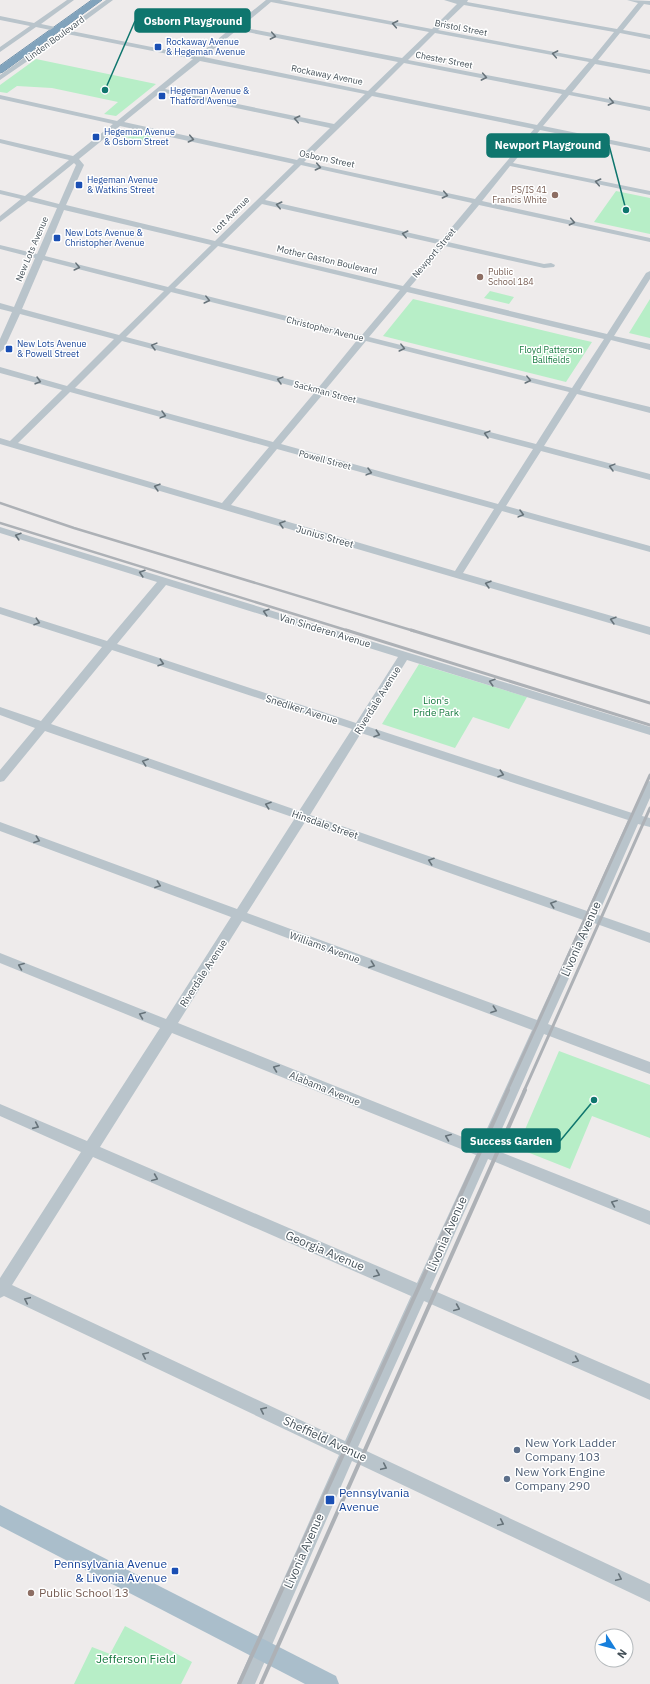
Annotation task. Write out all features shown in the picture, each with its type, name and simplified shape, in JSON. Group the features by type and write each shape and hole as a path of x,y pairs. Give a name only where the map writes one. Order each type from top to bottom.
{"highway":[{"name":"Linden Boulevard","path":"1,55 40,26 83,0"},
{"name":"Linden Boulevard","path":"0,71 61,30 98,0"},
{"path":"0,71 30,57"}],"main road":[{"path":"0,1515 328,1684"}],"street":[{"name":"Linden Boulevard","path":"40,26 71,0"},
{"name":"Linden Boulevard","path":"0,78 30,57 61,30 110,0"},
{"path":"0,220 270,0"},
{"name":"Bristol Street","path":"270,0 650,72"},
{"path":"447,0 464,1 650,37"},
{"path":"630,0 646,2"},
{"name":"Lott Avenue","path":"11,445 464,1"},
{"name":"Newport Street","path":"224,507 567,93 619,31 646,2"},
{"name":"Rockaway Avenue","path":"0,18 650,150"},
{"name":"Chester Street","path":"235,28 650,109"},
{"path":"160,90 336,127"},
{"name":"Osborn Street","path":"0,97 650,240"},
{"path":"0,141 75,159"},
{"name":"New Lots Avenue","path":"0,349 80,165 75,159"},
{"path":"509,164 650,193"},
{"name":"Mother Gaston Boulevard","path":"0,192 650,347"},
{"path":"260,201 544,266 551,265"},
{"name":"Christopher Avenue","path":"0,247 650,410"},
{"path":"457,575 650,273"},
{"path":"640,288 650,290"},
{"name":"Sackman Street","path":"0,306 650,477"},
{"name":"Powell Street","path":"0,370 650,549"},
{"name":"Junius Street","path":"0,441 650,631"},
{"name":"Van Sinderen Avenue","path":"0,530 650,731"},
{"path":"0,778 164,580"},
{"name":"Snediker Avenue","path":"0,610 650,823"},
{"name":"Riverdale Avenue","path":"1,1288 405,655"},
{"name":"Hinsdale Street","path":"0,711 650,938"},
{"name":"Livonia Avenue","path":"246,1684 348,1450 421,1293 650,785"},
{"name":"Williams Avenue","path":"0,826 650,1068"},
{"name":"Alabama Avenue","path":"0,958 650,1218"},
{"name":"Georgia Avenue","path":"0,1110 650,1392"},
{"name":"Sheffield Avenue","path":"1,1288 650,1593"}],"green space":[{"path":"36,59 156,84 116,116 104,114 118,102 52,88 17,86 7,93 0,92 0,85"},
{"path":"124,129 153,136 146,142 117,135"},
{"path":"616,191 650,198 650,234 594,222"},
{"path":"490,291 514,297 509,304 484,298"},
{"name":"Floyd Patterson Ballfields","path":"413,299 592,342 566,382 383,336"},
{"path":"650,299 650,338 629,333"},
{"name":"Lion's Pride Park","path":"419,664 527,697 509,729 473,717 455,748 382,724"},
{"path":"559,1051 650,1085 650,1138 592,1116 570,1169 517,1148"},
{"name":"Jefferson Field","path":"125,1626 192,1662 181,1684 74,1684 92,1647 110,1654"}],"railway":[{"path":"0,503 74,528 414,631"},
{"path":"0,523 349,631"},
{"path":"346,630 650,725"},
{"path":"411,630 650,703"},
{"path":"507,1091 650,775"},
{"path":"524,1091 650,808"},
{"path":"239,1684 508,1090"},
{"path":"261,1684 525,1090"}],"place":[{"name":"Rockaway Avenue & Hegeman Avenue","path":"158,47"},
{"name":"Osborn Playground","path":"105,90"},
{"name":"Hegeman Avenue & Thatford Avenue","path":"162,96"},
{"name":"Hegeman Avenue & Osborn Street","path":"96,137"},
{"name":"Hegeman Avenue & Watkins Street","path":"79,185"},
{"name":"PS/IS 41 Francis White","path":"555,195"},
{"name":"Newport Playground","path":"626,210"},
{"name":"New Lots Avenue & Christopher Avenue","path":"57,238"},
{"name":"Public School 184","path":"480,277"},
{"name":"New Lots Avenue & Powell Street","path":"9,349"},
{"name":"Success Garden","path":"594,1100"},
{"name":"New York Ladder Company 103","path":"517,1450"},
{"name":"New York Engine Company 290","path":"507,1479"},
{"name":"Pennsylvania Avenue","path":"330,1500"},
{"name":"Pennsylvania Avenue & Livonia Avenue","path":"175,1571"},
{"name":"Public School 13","path":"31,1593"}]}
